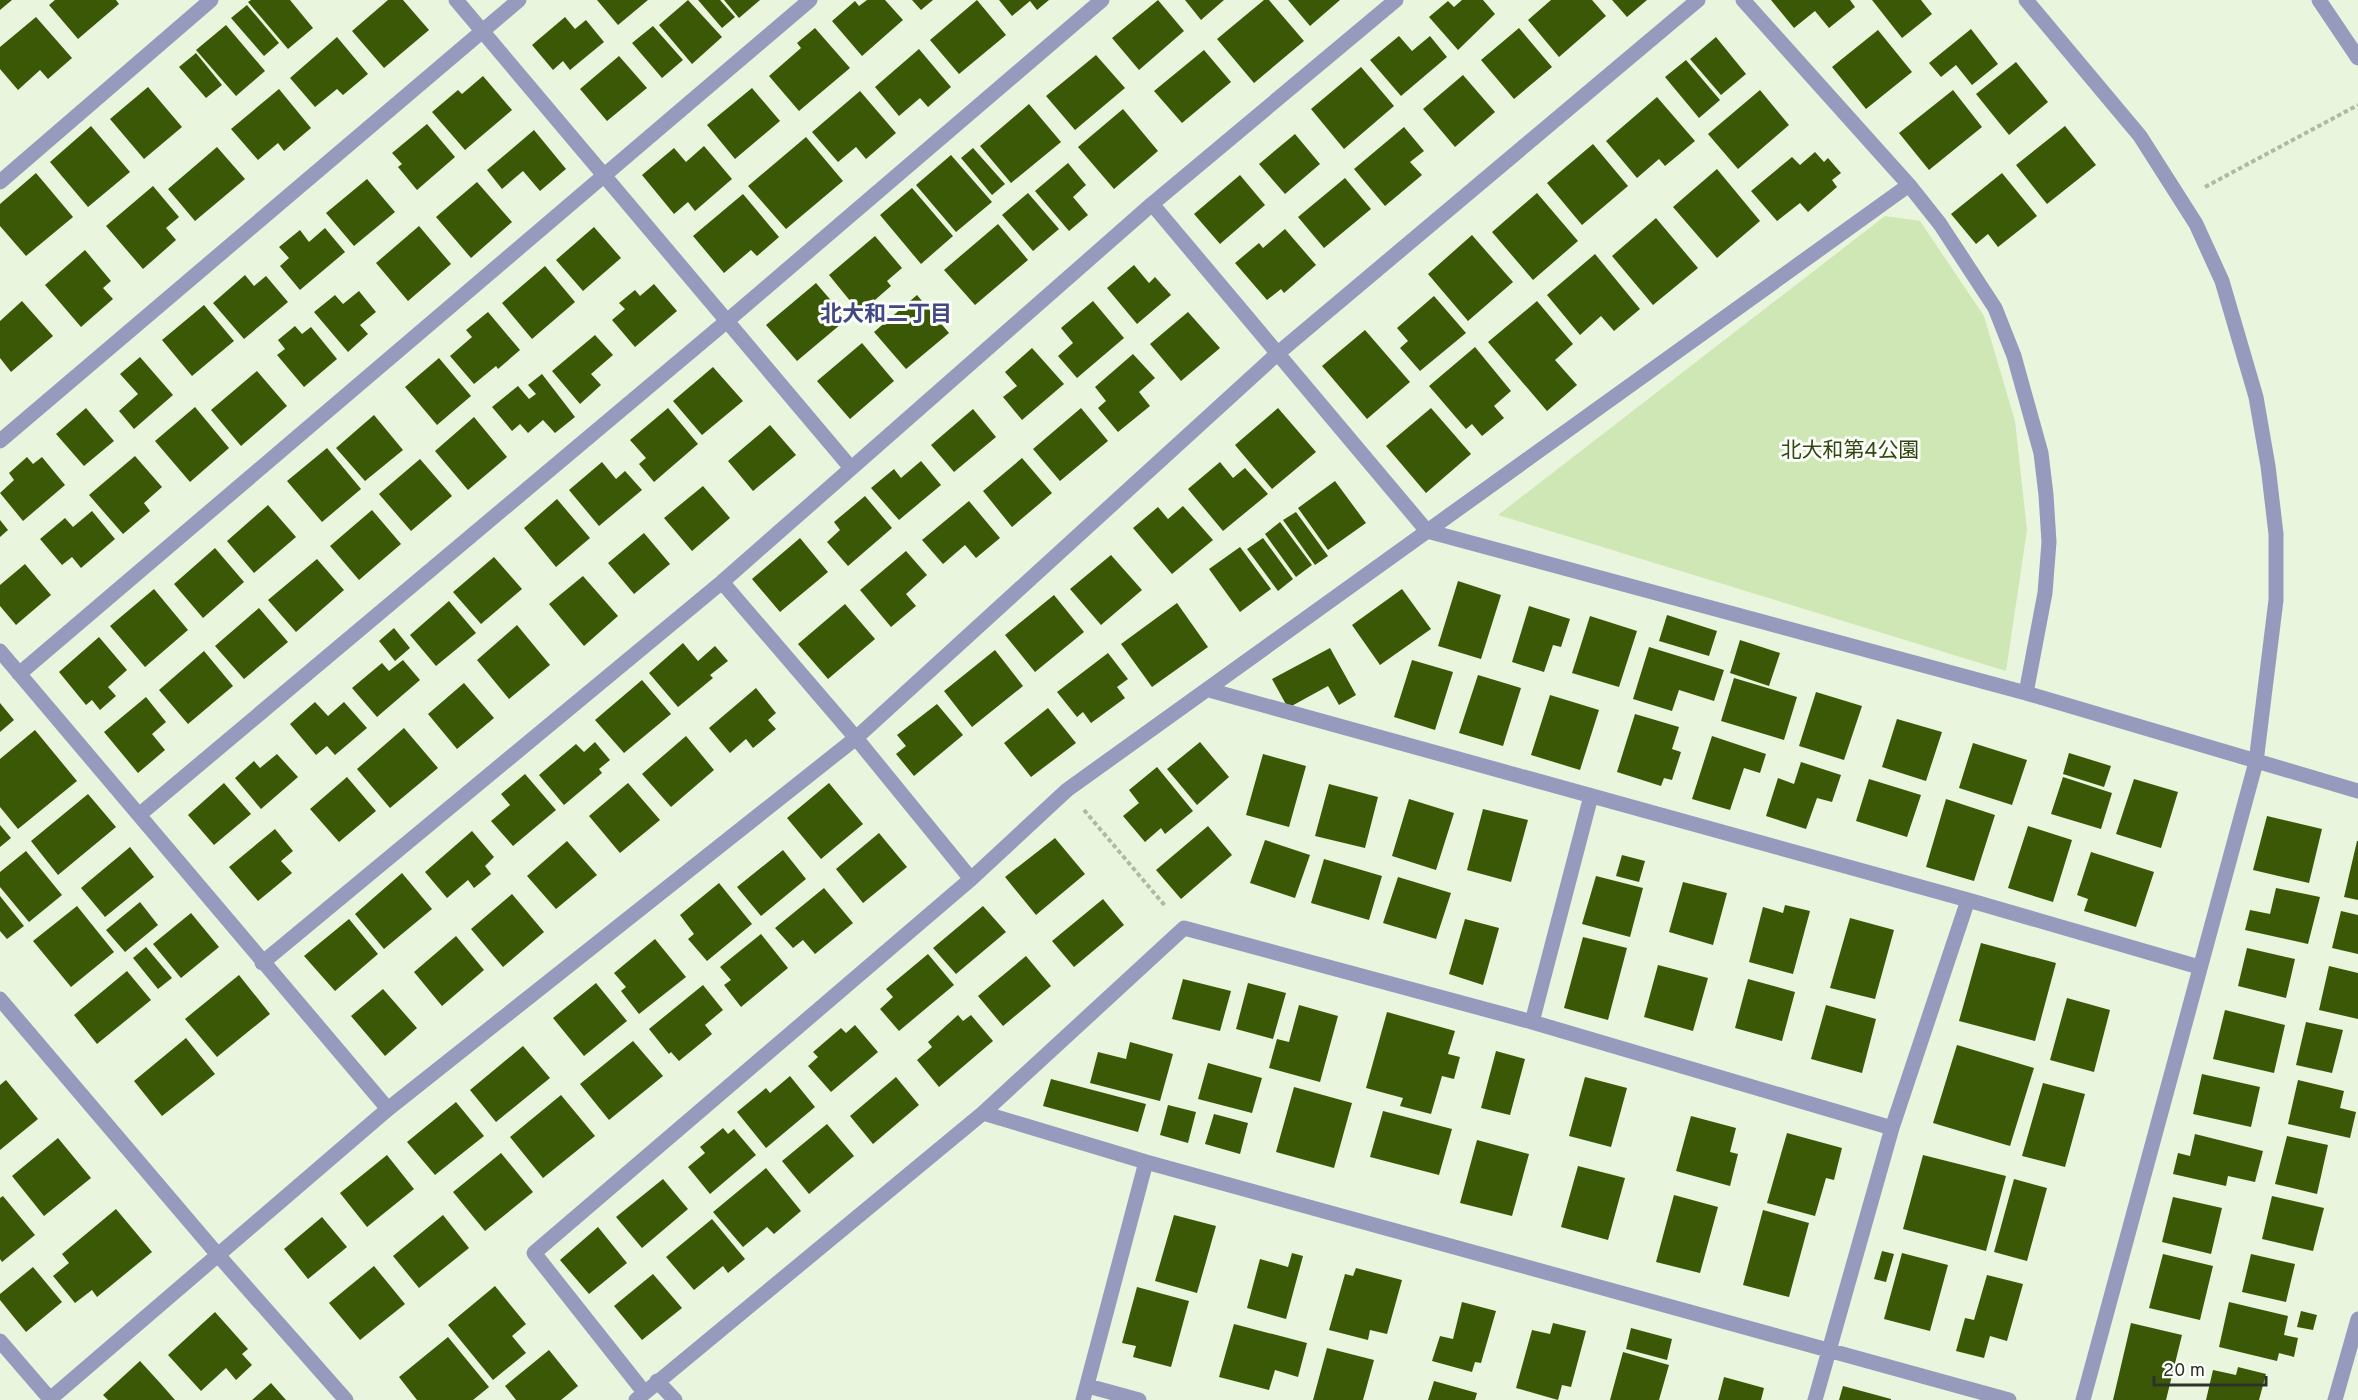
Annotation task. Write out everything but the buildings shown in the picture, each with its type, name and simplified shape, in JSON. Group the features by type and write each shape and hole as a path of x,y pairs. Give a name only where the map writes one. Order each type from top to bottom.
{"street":[{"path":"0,182 210,0"},
{"path":"456,0 851,468"},
{"path":"0,441 519,0"},
{"path":"20,674 810,0"},
{"path":"139,815 727,321 1102,0"},
{"path":"262,963 722,582 1152,204 1396,0"},
{"path":"0,1341 49,1399 388,1109 856,738 1277,354 1698,0"},
{"path":"1743,0 1909,185 1940,224 1995,308 2014,356 2042,453 2049,542 2045,593 2026,693"},
{"path":"2026,0 2140,135 2182,200 2222,281 2256,397 2268,466 2276,534 2276,600 2256,762 2083,1400"},
{"path":"2319,0 2358,58"},
{"path":"1892,1128 1532,1022 1184,928 983,1113 640,1396 534,1253 971,879 1067,790 1909,185"},
{"path":"1152,204 1427,531 2026,693 2358,791"},
{"path":"722,582 856,738 971,879"},
{"path":"0,651 388,1109"},
{"path":"1209,690 1968,900 2199,967"},
{"path":"1532,1022 1591,796"},
{"path":"1815,1400 1892,1128 1968,900"},
{"path":"0,999 218,1256 346,1400"},
{"path":"983,1113 1146,1162 2009,1400"},
{"path":"1139,1400 1086,1393 1146,1162"},
{"path":"2335,1400 2358,1320"},
{"path":"657,1381 675,1400"}],"path":[{"path":"2182,200 2358,105"},
{"path":"1067,790 1184,928"}],"green space":[{"name":"北大和第4公園","path":"1885,216 1920,221 1984,316 2015,421 2027,530 2006,671 1498,515"}],"district":[{"name":"北大和二丁目","path":"886,315"}]}
